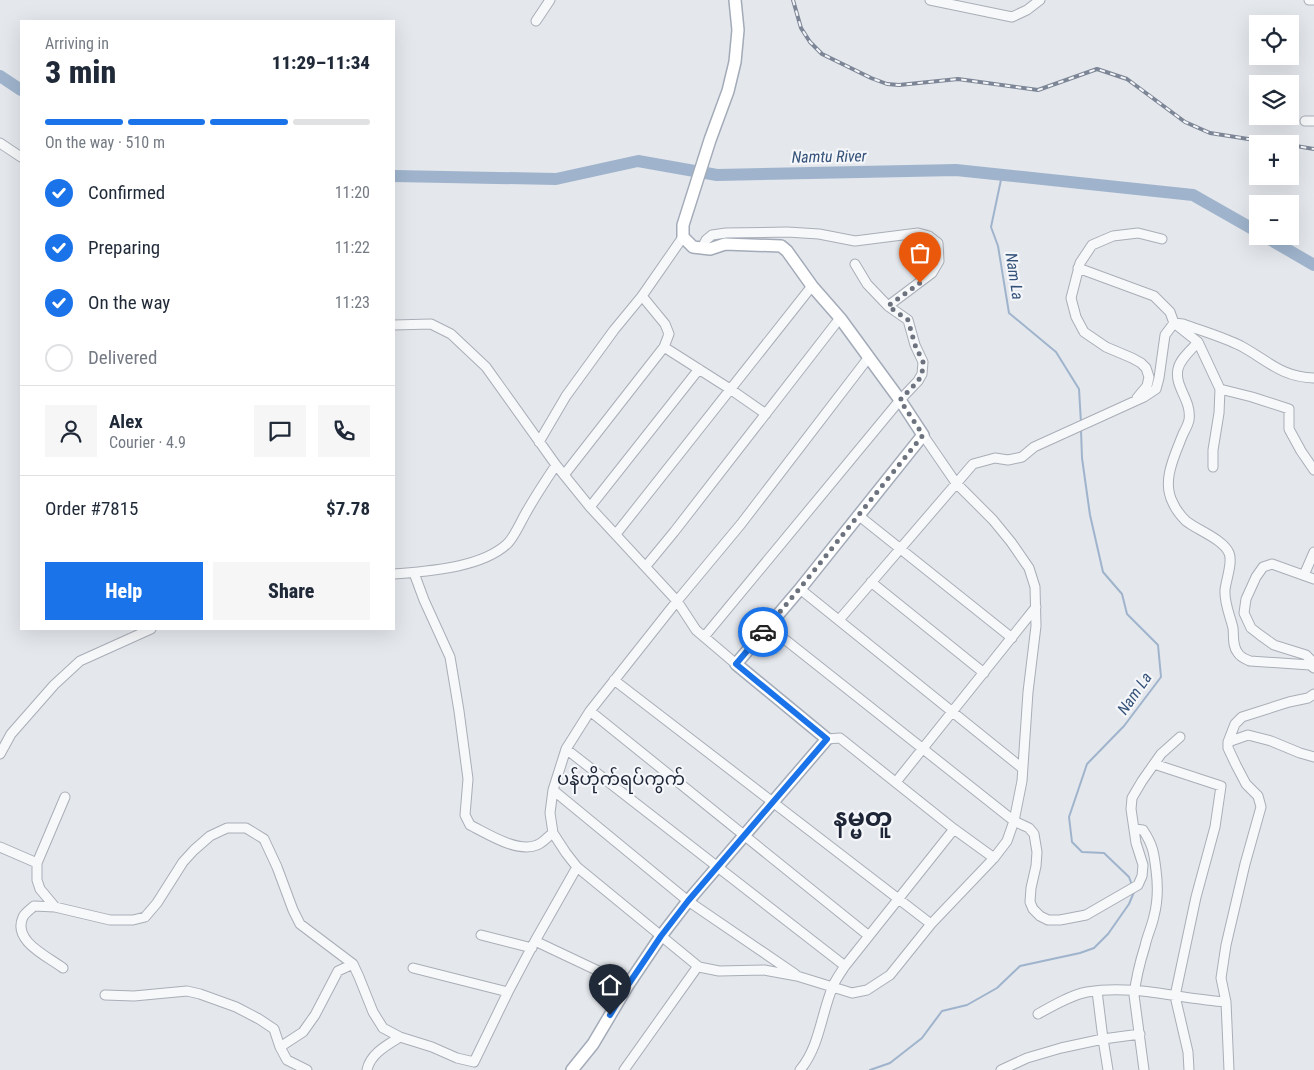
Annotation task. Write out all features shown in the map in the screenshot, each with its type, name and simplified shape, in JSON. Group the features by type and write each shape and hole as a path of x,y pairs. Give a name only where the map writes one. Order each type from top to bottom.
{"main road":[{"path":"572,1070 593,1044 628,985 661,936 688,901 827,739 736,664 800,588 923,435 840,318 781,246 725,244 710,248 693,247 683,231 710,140 728,91 735,62 738,30 735,0"}],"street":[{"path":"536,21 550,0"},
{"path":"930,0 1012,18 1040,0"},
{"path":"1309,0 1314,0"},
{"path":"0,143 20,156"},
{"path":"539,442 566,396 614,330 642,296 683,231"},
{"path":"702,248 706,240 712,235 726,234 787,232 855,241 918,233 929,236 938,243 939,261 932,273 888,306"},
{"path":"1133,402 1148,386 1149,377 1146,368 1132,358 1106,347 1084,332 1076,317 1071,298 1080,262 1092,245 1113,236 1138,233 1162,239"},
{"path":"704,637 922,374 923,362 915,345 908,320 888,306 867,284 855,264"},
{"path":"1078,268 1154,296 1170,312 1174,323 1198,342 1220,389 1219,413 1213,450 1213,467"},
{"path":"616,534 812,286"},
{"path":"564,474 664,347 669,334 665,324 642,296"},
{"path":"646,566 840,318"},
{"path":"1174,323 1183,324 1240,346 1292,375 1314,378"},
{"path":"838,620 974,464 995,458 1008,460 1022,457 1034,447 1144,397 1156,389 1166,335 1174,323"},
{"path":"395,325 430,324 451,334 486,367 556,465 590,507 677,601 696,630 736,664"},
{"path":"1198,342 1178,366 1179,384 1189,406 1189,421 1170,466 1168,489 1172,501 1187,522 1205,532 1221,544 1229,553 1230,564 1225,591 1233,628 1234,647 1238,653 1250,662 1310,665 1314,668"},
{"path":"664,347 766,414"},
{"path":"869,357 741,524 590,711 566,750 553,790 550,813 553,833 566,853 578,866 698,966 719,970 764,970 797,976 852,993 867,990 890,975 931,924 994,858 1007,841 1014,821 1022,781 1028,692 1036,626 1035,587 1029,568 1012,542 956,483 923,435"},
{"path":"590,507 699,369"},
{"path":"1220,389 1289,409 1289,429 1314,470"},
{"path":"395,574 414,573 474,562 508,543 556,465"},
{"path":"858,515 1012,638"},
{"path":"1304,575 1314,552"},
{"path":"1314,579 1272,564 1263,567 1246,598 1244,614 1251,628 1274,645 1306,656 1314,663"},
{"path":"414,573 450,657 468,779 465,815 470,825 512,845 525,847 538,845 553,833"},
{"path":"871,582 984,673"},
{"path":"800,588 1022,768"},
{"path":"896,782 1036,607"},
{"path":"768,626 1014,821 1029,828 1034,834 1036,852 1036,866 1030,902 1033,909 1040,916 1048,920 1060,920 1086,915 1138,885 1142,876 1143,865 1136,843 1131,809 1132,798 1160,754 1180,737"},
{"path":"0,754 11,734 54,685 80,661 149,630"},
{"path":"614,680 931,924"},
{"path":"1229,1070 1226,1002 1221,978 1226,945 1261,807 1258,796 1246,784 1236,765 1228,748 1228,742 1234,724 1242,717 1308,698 1314,694"},
{"path":"590,711 869,936"},
{"path":"1228,742 1248,735 1271,741 1314,757"},
{"path":"827,739 840,738 954,829 994,858"},
{"path":"566,750 845,966"},
{"path":"1154,764 1221,786 1215,827 1196,897 1175,996 1188,1052 1190,1070"},
{"path":"553,790 688,901 797,976"},
{"path":"55,907 40,889 37,880 37,863 65,797"},
{"path":"62,968 38,951 23,937 20,928 24,916 34,906 55,907 110,920 133,920 145,917 157,903 184,862 199,845 210,836 228,828 246,828 264,839 300,924 353,964 373,1012 383,1028 400,1037 432,1047 457,1058 474,1062 508,992 578,866"},
{"path":"800,1070 813,1050 833,986 845,966 954,829"},
{"path":"1134,829 1143,830 1151,842 1155,858 1157,882 1157,901 1154,917 1135,982 1134,995 1144,1070"},
{"path":"0,847 37,863"},
{"path":"481,935 534,944 628,985"},
{"path":"280,1048 302,1032 315,1015 338,971 353,964"},
{"path":"624,1070 698,966"},
{"path":"414,968 508,992"},
{"path":"1038,1014 1062,1001 1086,992 1097,991 1135,990 1206,1001 1226,1002"},
{"path":"105,995 134,996 187,991 236,1007 274,1029 280,1048 287,1060 307,1070"},
{"path":"1097,991 1102,1039 1108,1070"},
{"path":"1001,1070 1027,1058 1061,1048 1102,1039 1140,1034"},
{"path":"367,1070 380,1049 400,1037"}],"waterway":[{"name":"Namtu River","path":"0,76 20,89"},
{"name":"Namtu River","path":"395,176 556,179 638,161 717,175 956,170 1193,195 1249,227"},
{"name":"Nam La","path":"1002,175 991,227 998,246 1009,313 1056,352 1079,389 1081,423"},
{"name":"Namtu River","path":"1280,245 1314,265"},
{"name":"Nam La","path":"1081,430 1082,458 1090,515 1103,572 1122,594 1127,614 1158,645 1161,677 1124,726 1087,764 1069,817 1072,842 1082,852 1104,853 1129,877 1132,885"},
{"name":"Nam La","path":"870,1070 890,1063 922,1038 942,1011 967,1005 997,988 1020,966 1080,953 1094,948 1108,934 1129,904 1134,892"}],"railway":[{"path":"793,0 801,28 810,42 822,54 887,84 899,85 958,79 1038,90 1097,69 1127,79 1185,122 1210,133 1249,139"},
{"path":"1299,146 1314,149"}],"way so far":[{"path":"763,632 923,435 900,400 918,381 922,374 923,362 915,345 908,320 888,306 920,283"}],"district":[{"name":"ပန်ဟိုက်ရပ်ကွက်","path":"621,779"},
{"name":"နမ္မတူ","path":"863,817"}],"route":[{"path":"610,1015 661,936 688,901 827,739 736,664 763,632"}]}
